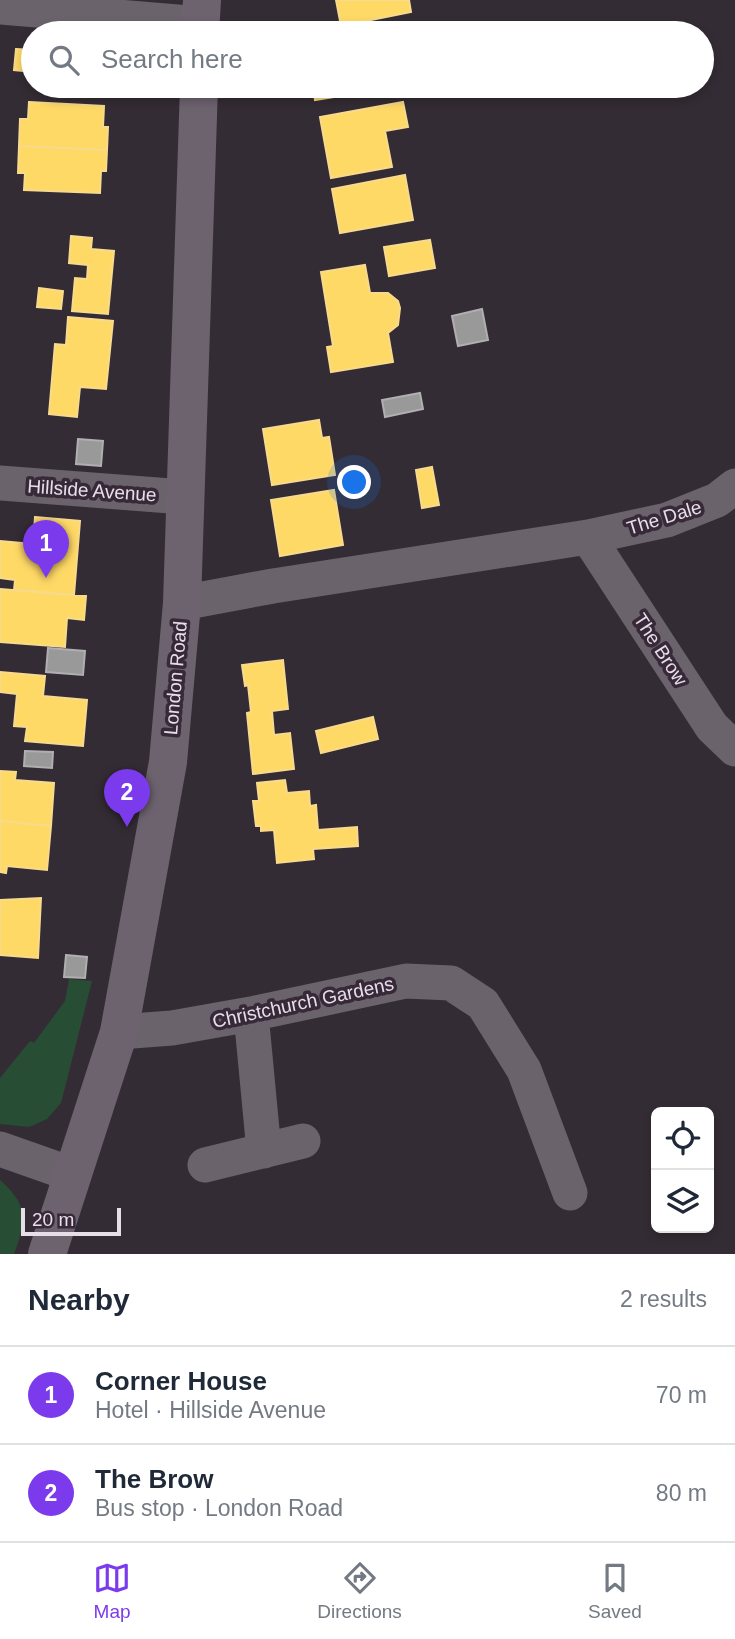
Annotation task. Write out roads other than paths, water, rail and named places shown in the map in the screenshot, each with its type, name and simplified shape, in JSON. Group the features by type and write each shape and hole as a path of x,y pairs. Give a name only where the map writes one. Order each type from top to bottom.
{"main road":[{"name":"London Road","path":"47,1254 119,1032 168,762 182,603 199,98"}],"street":[{"path":"0,7 201,19"},
{"name":"Hillside Avenue","path":"0,482 184,497"},
{"name":"The Dale","path":"588,537 667,520 717,500 735,486"},
{"path":"182,603 273,586 588,537"},
{"name":"The Brow","path":"588,537 712,727 735,749"},
{"name":"Christchurch Gardens","path":"119,1032 172,1028 251,1014 405,981 451,983 483,1004 524,1070 570,1194"},
{"path":"251,1014 264,1151"},
{"path":"205,1165 303,1141"},
{"path":"0,1149 74,1175"}],"place":[{"name":"Corner House","path":"46,578"},
{"name":"The Brow","path":"127,827"}]}
